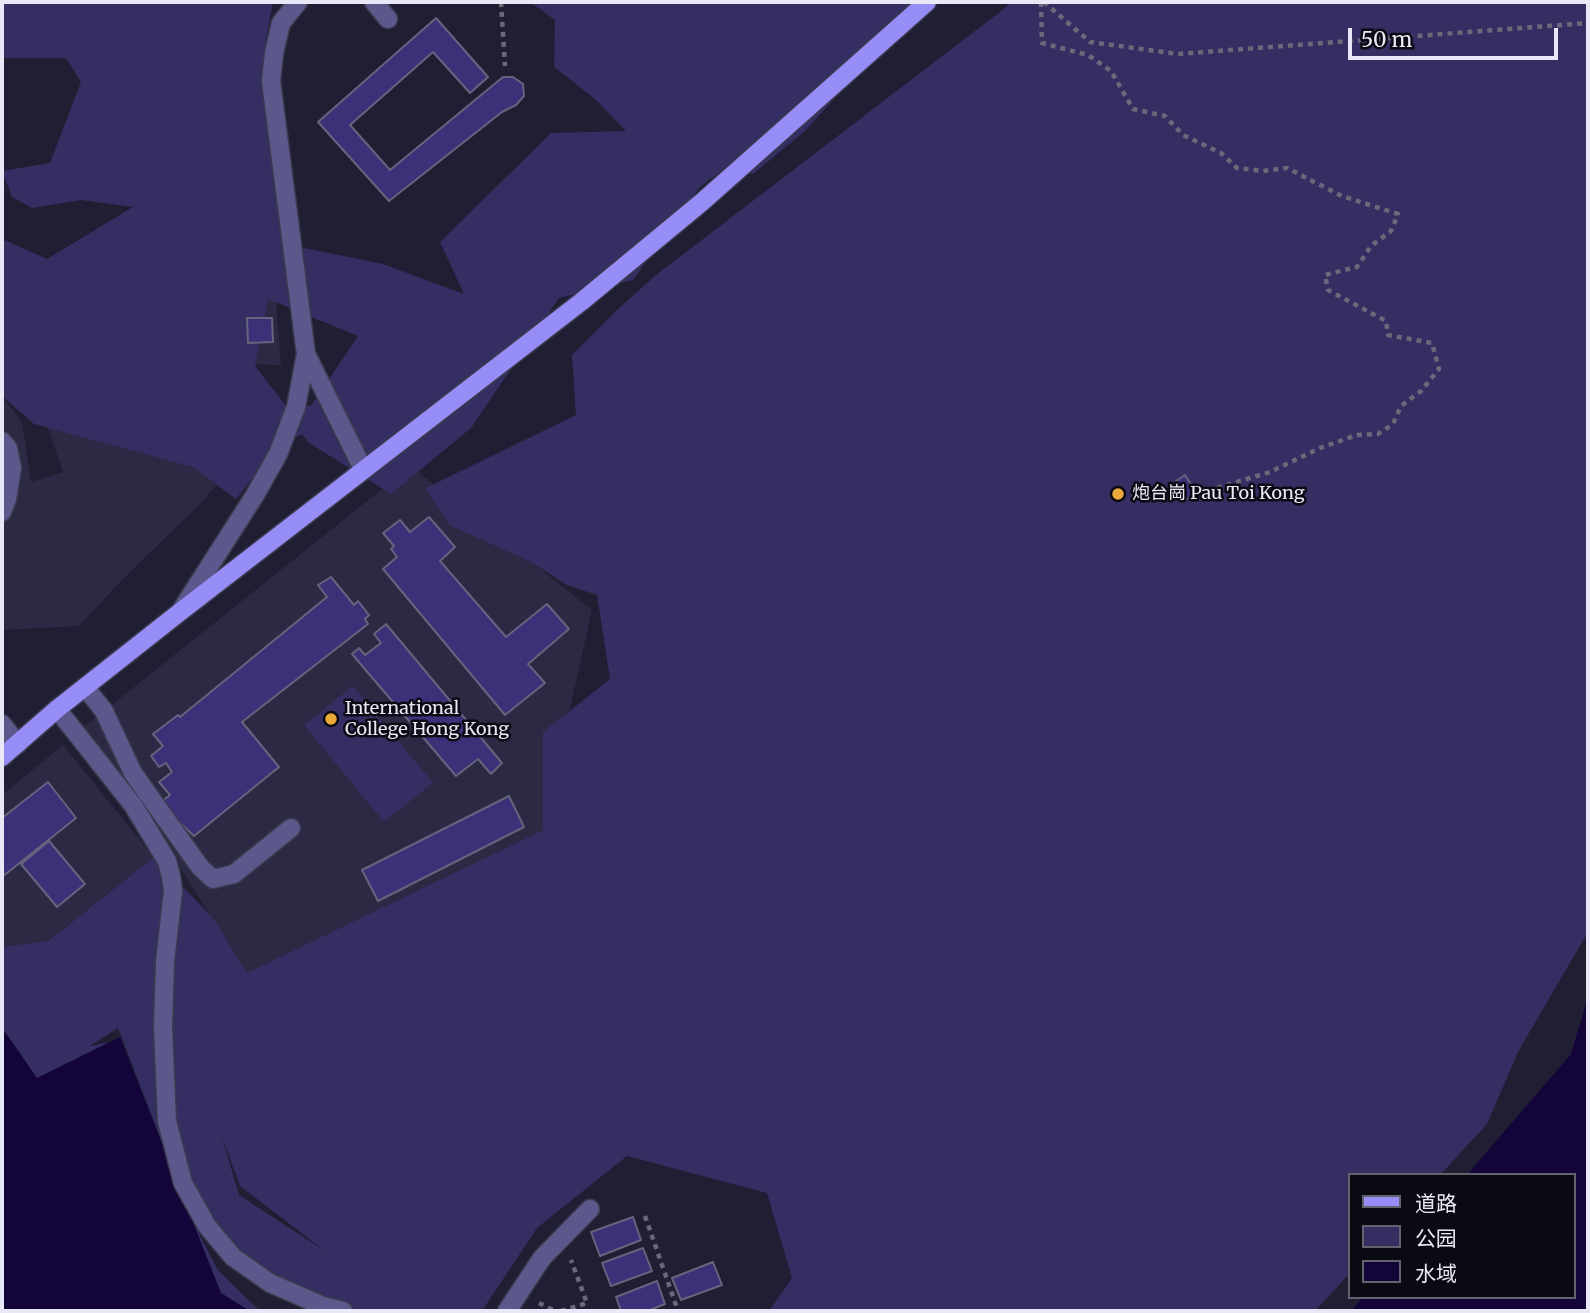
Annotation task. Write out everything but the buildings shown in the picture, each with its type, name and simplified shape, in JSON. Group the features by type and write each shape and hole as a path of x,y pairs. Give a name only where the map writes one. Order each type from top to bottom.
{"main road":[{"path":"2,757 57,709 180,612 581,302 702,202 928,2"}],"lane":[{"path":"180,612 255,495 278,454 296,407 306,354 271,81 281,23 298,2"},
{"path":"374,2 387,19"},
{"path":"306,354 363,469"},
{"path":"2,441 8,449 12,468 2,512"},
{"path":"85,687 104,711 133,773 200,867 214,879 234,874 291,828"},
{"path":"57,709 132,806 167,861 172,876 173,891 164,962 163,1027 167,1121 183,1183 207,1226 233,1256 270,1283 323,1306 342,1311"},
{"path":"2,724 18,744"},
{"path":"508,1311 542,1258 590,1209"}],"path":[{"path":"501,2 505,66"},
{"path":"1043,2 1090,42 1178,54 1588,23"},
{"path":"1043,2 1042,43 1088,55 1111,71 1133,109 1165,116 1183,135 1221,153 1237,168 1263,171 1287,168 1342,196 1398,214 1391,231 1371,246 1357,267 1325,275 1328,290 1386,321 1388,335 1432,343 1439,369 1421,391 1401,406 1393,424 1378,435 1357,435 1320,447 1270,472 1213,489"},
{"path":"645,1216 678,1311"},
{"path":"561,1311 587,1303 569,1254"}],"shaded area":[{"path":"229,289 275,289 281,365 230,364"},
{"path":"36,394 243,453 204,500 79,626 2,630 2,397 22,422 31,482 63,472"},
{"name":"International College Hong Kong","path":"411,466 592,610 543,830 247,974 140,804 84,727"},
{"path":"63,745 154,857 2,977 2,795"}],"green space":[{"path":"2,2 273,2 265,45 285,244 383,264 464,294 440,242 551,133 626,131 595,99 554,67 555,20 530,2 923,2 804,132 753,174 725,168 700,187 633,280 559,298 471,428 391,494 309,443 302,434 278,446 236,499 193,467 34,424 2,396 2,239 47,259 133,207 81,200 32,208 12,197 2,171 50,163 81,82 66,58 2,58","holes":["268,299 358,336 311,406 286,406 255,366"]},
{"path":"1011,2 1588,2 1588,932 1519,1050 1487,1124 1442,1173 1348,1173 1348,1275 1315,1311 769,1311 792,1278 767,1193 627,1156 537,1228 482,1311 326,1311 227,1249 170,1163 118,1028 90,1046 111,1042 131,1105 218,1270 260,1311 63,1311 27,1063 2,1028 2,947 48,941 154,857 213,918 247,973 543,830 543,732 610,679 597,595 567,585 529,561 449,525 426,488 576,415 572,355 656,275","holes":["222,1137 240,1186 325,1251 239,1195"]},
{"path":"353,686 433,783 384,822 304,725"}],"water":[{"path":"1588,997 1588,1311 1351,1311 1361,1299 1576,1299 1576,1173 1469,1173 1571,1054"},
{"path":"2,1028 37,1078 120,1037 221,1293 250,1311 2,1311"}],"place":[{"name":"炮台崗 Pau Toi Kong","path":"1118,494"},
{"name":"International College Hong Kong","path":"331,719"}]}
